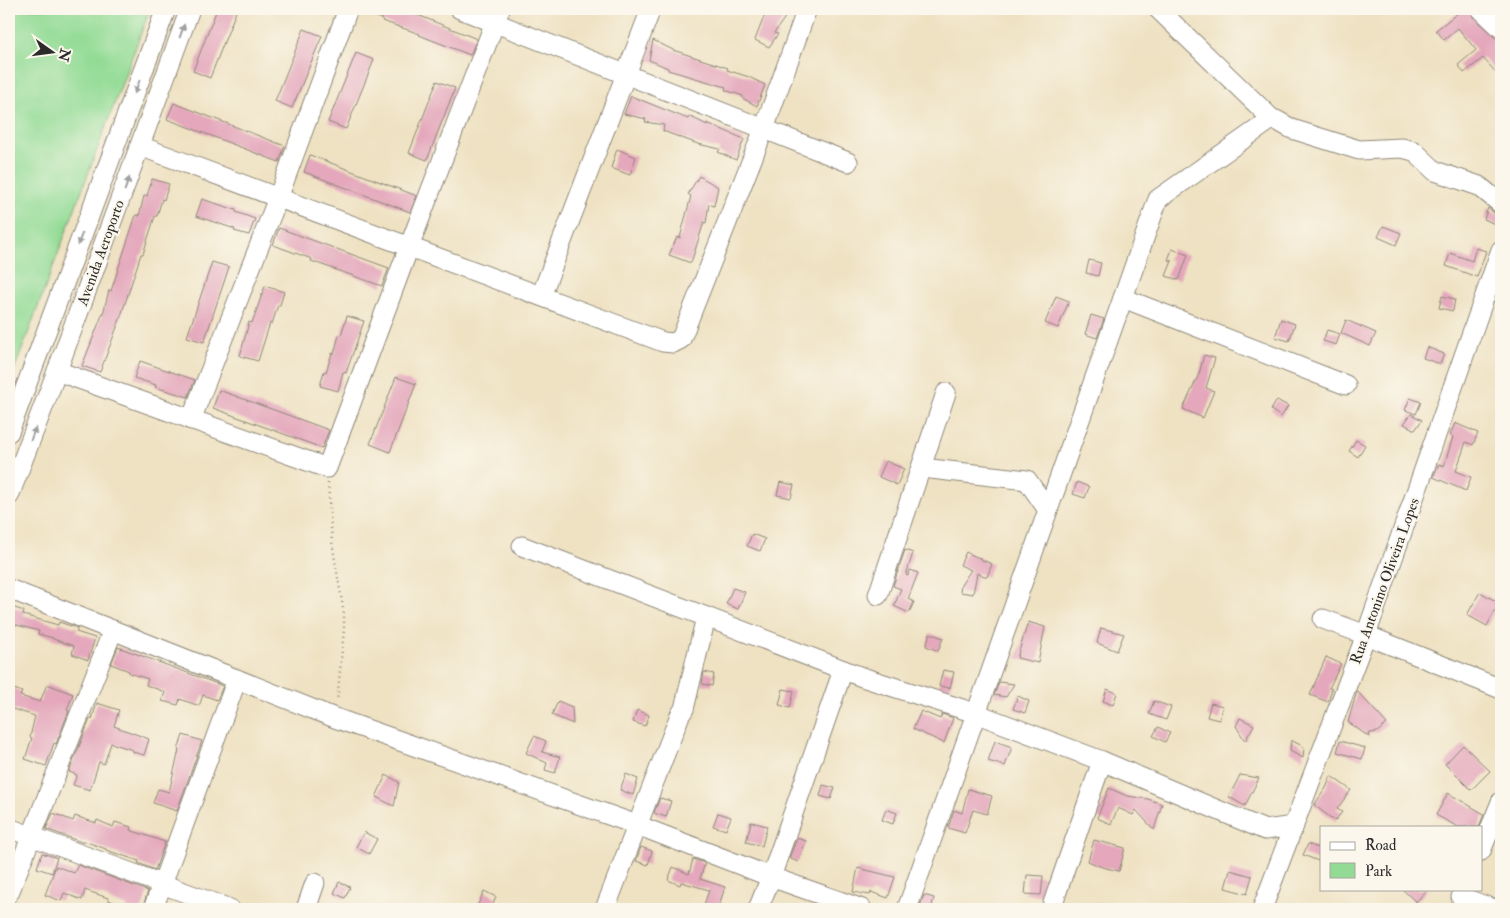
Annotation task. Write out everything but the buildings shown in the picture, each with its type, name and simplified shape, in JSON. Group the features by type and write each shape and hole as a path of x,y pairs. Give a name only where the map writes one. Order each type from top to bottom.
{"street":[{"name":"Avenida Aeroporto","path":"9,432 166,9"},
{"name":"Avenida Aeroporto","path":"9,496 190,9"},
{"path":"191,420 278,198 348,9"},
{"path":"460,9 498,16 625,74 848,162"},
{"path":"540,296 651,9"},
{"path":"140,146 663,342 679,342 764,129 806,9"},
{"path":"1158,9 1271,119 1292,129 1359,150 1409,149 1414,151 1435,171 1479,186 1501,204"},
{"path":"1486,10 1501,28"},
{"path":"57,371 327,468 409,247 498,16"},
{"path":"907,909 1158,199 1271,119"},
{"name":"Rua Antonino Oliveira Lopes","path":"1262,909 1366,635 1501,250"},
{"path":"1123,298 1346,385"},
{"path":"878,595 946,393"},
{"path":"922,468 1027,480 1048,510"},
{"path":"522,546 844,670 975,713 1102,761 1265,830 1294,826"},
{"path":"9,589 335,718 637,825 771,877 862,909"},
{"path":"605,909 680,715 684,709 706,617"},
{"path":"1323,619 1501,689"},
{"path":"9,892 113,630"},
{"path":"758,909 844,670"},
{"path":"153,909 237,679"},
{"path":"1051,909 1102,761"},
{"path":"1482,849 1501,802"},
{"path":"9,828 230,909"},
{"path":"306,909 315,883"},
{"path":"1461,898 1494,909"}],"path":[{"path":"327,468 332,542 344,614 335,718"}],"green space":[{"path":"9,9 150,9 9,384"}]}
